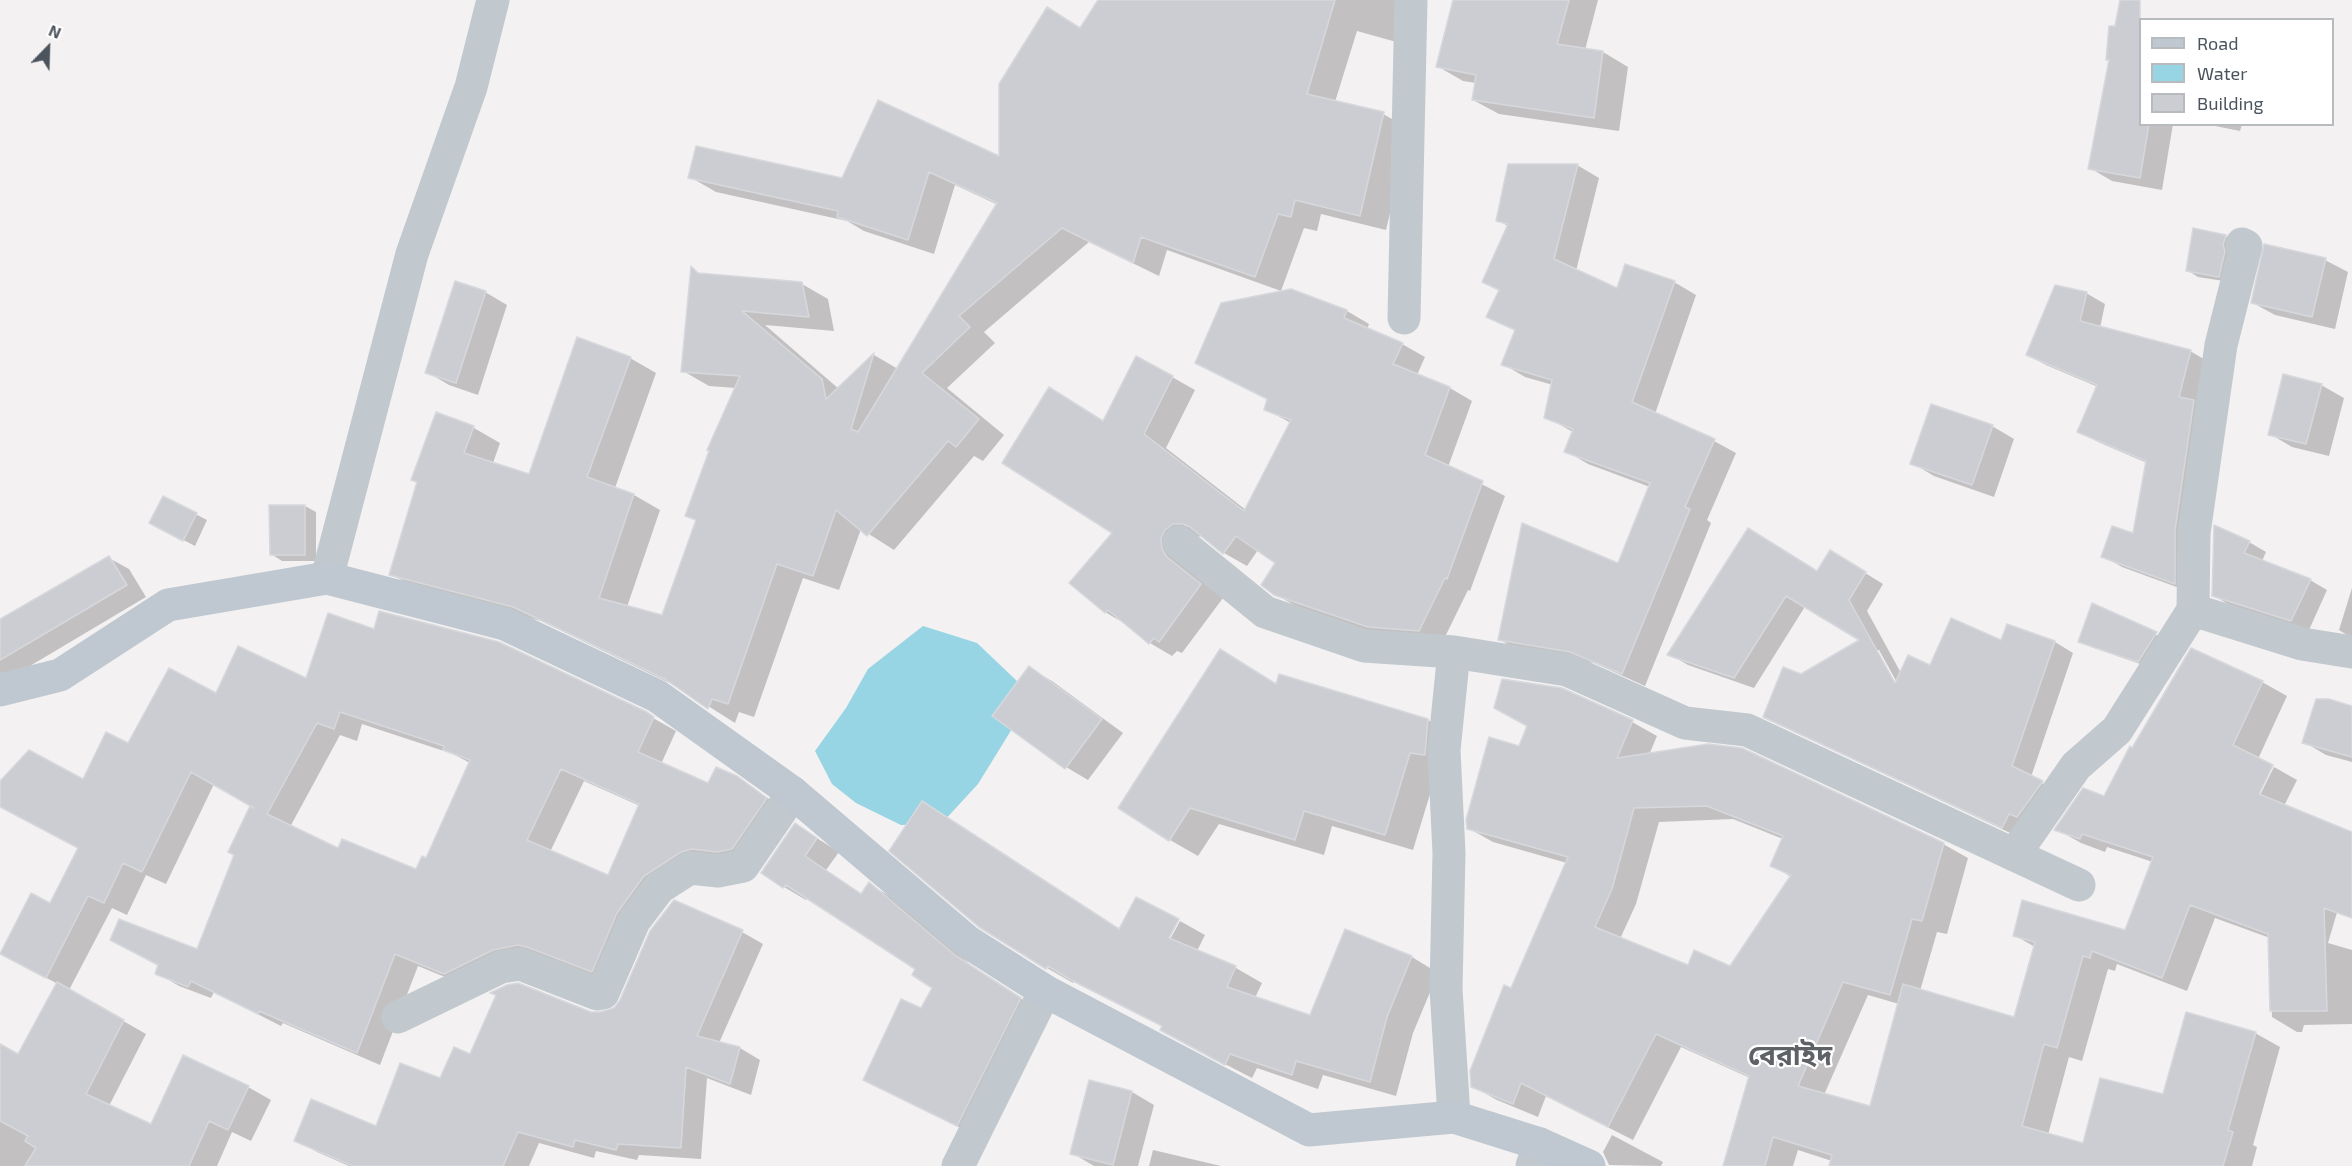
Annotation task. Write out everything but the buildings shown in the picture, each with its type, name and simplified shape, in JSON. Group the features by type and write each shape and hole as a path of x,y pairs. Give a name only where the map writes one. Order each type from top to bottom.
{"street":[{"path":"327,578 412,254 471,87 493,0"},
{"path":"1404,318 1411,0"},
{"path":"2014,855 2076,766 2117,730 2193,610 2194,533 2221,345 2246,246 2242,244"},
{"path":"1179,542 1264,612 1364,646 1454,652 1566,670 1685,723 1747,730 2079,885"},
{"path":"0,690 60,675 168,604 327,578 505,624 657,696 793,793 968,942 1046,991 1309,1130 1454,1117 1536,1155 1589,1166"},
{"path":"2193,610 2302,644 2352,652"},
{"path":"1454,652 1444,750 1449,853 1446,989 1454,1117"},
{"path":"398,1017 501,967 520,964 597,994 603,993 634,921 659,888 690,868 718,871 743,866 793,793"},
{"path":"958,1166 1046,991"}],"water":[{"path":"923,626 977,643 1018,682 1015,724 978,784 942,823 901,825 856,803 832,784 815,751 846,708 868,669"}],"district":[{"name":"বেরাইদ","path":"1790,1056"}]}
